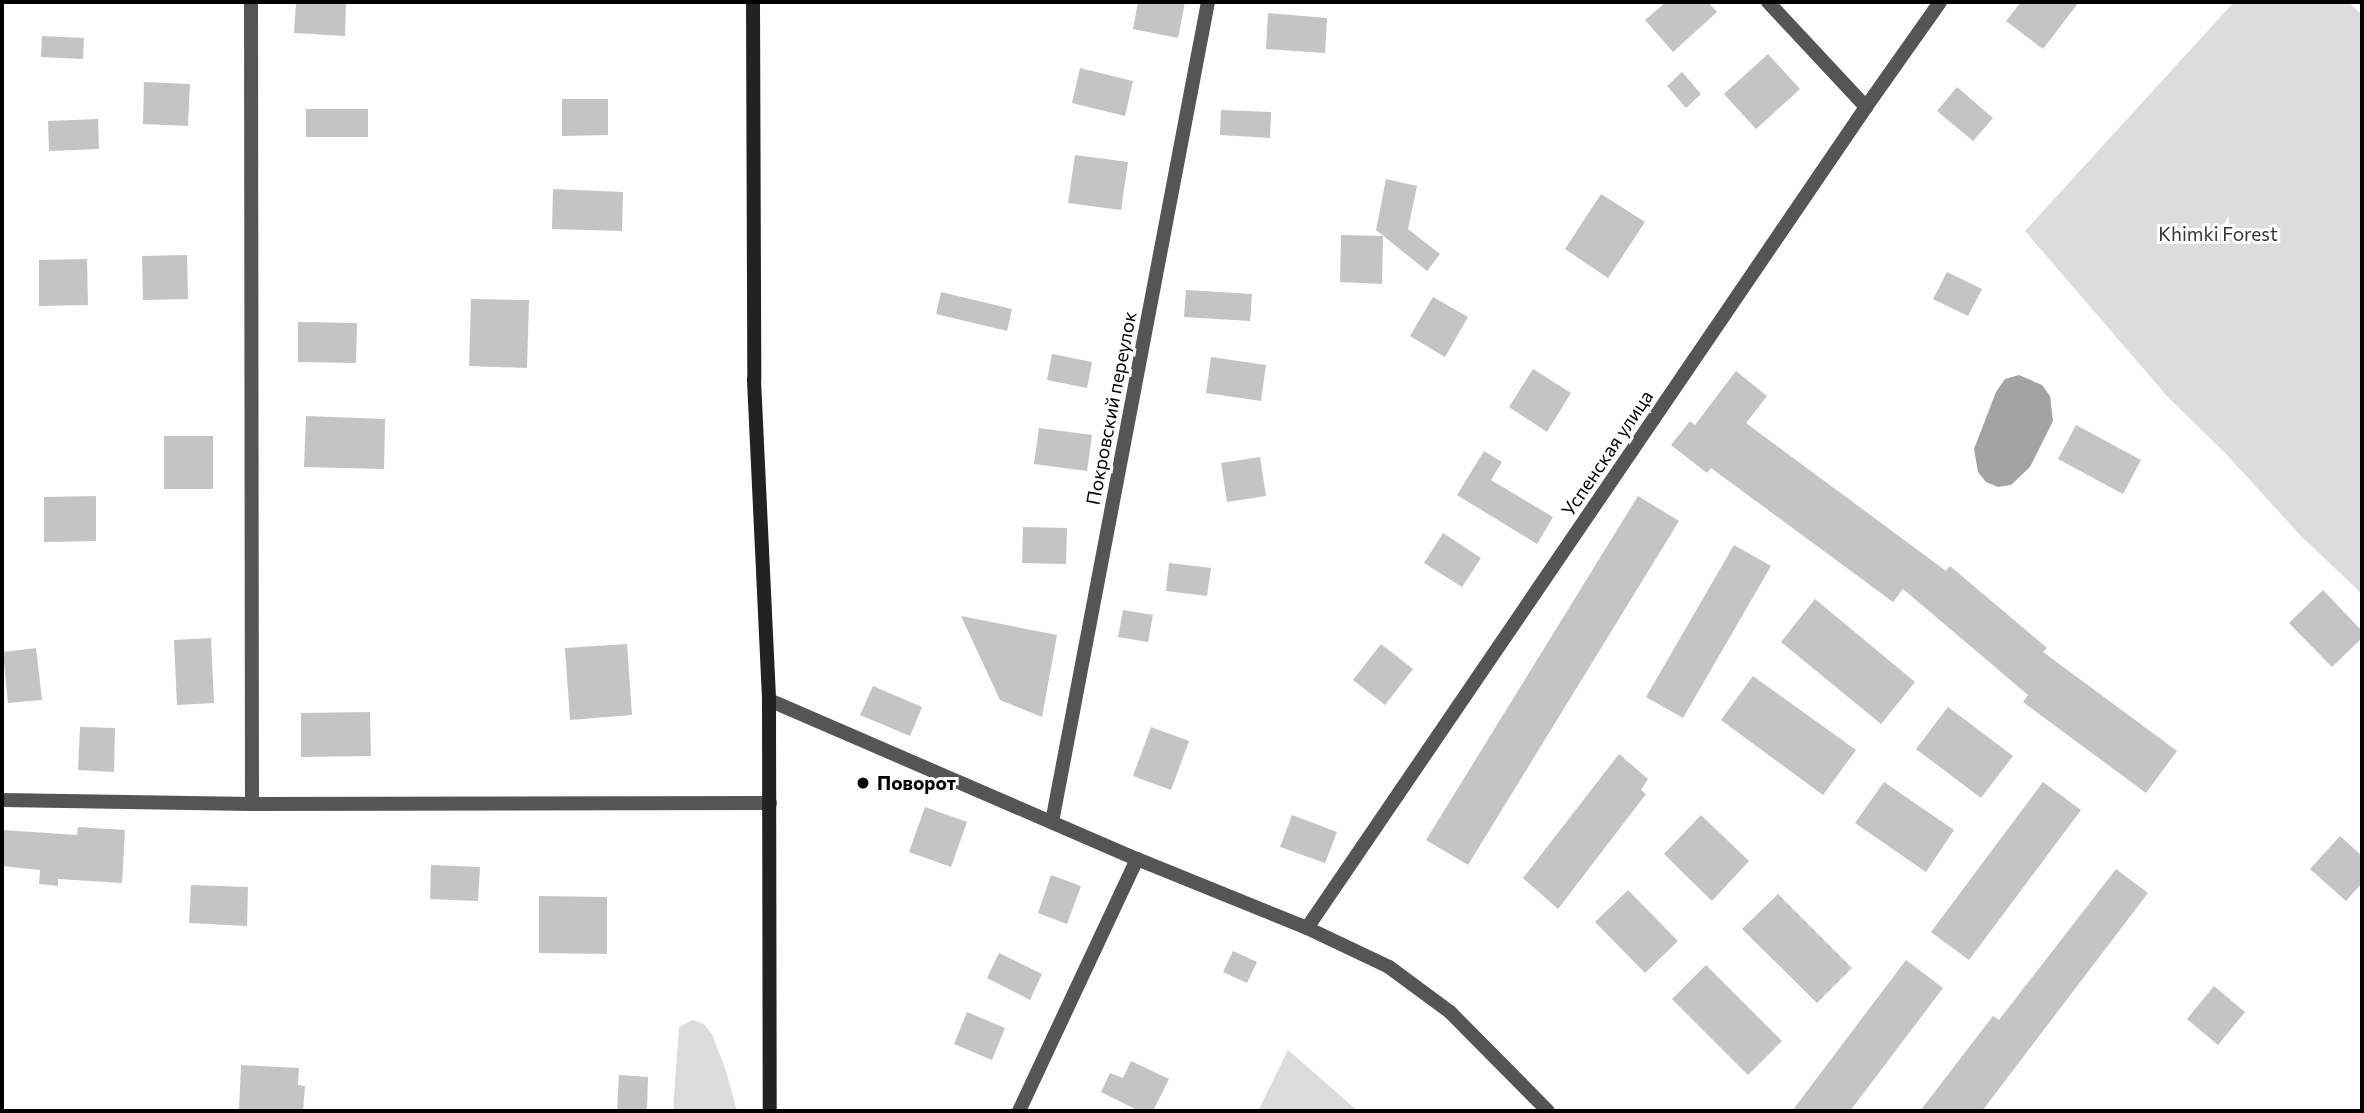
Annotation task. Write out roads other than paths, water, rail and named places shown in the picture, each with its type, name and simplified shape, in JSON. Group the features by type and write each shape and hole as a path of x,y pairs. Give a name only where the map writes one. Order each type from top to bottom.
{"main road":[{"path":"753,2 754,380 769,700 770,1111"}],"street":[{"path":"251,2 252,804"},
{"name":"Покровский переулок","path":"1052,822 1208,2"},
{"path":"1768,2 1866,107"},
{"name":"Успенская улица","path":"1307,928 1866,107 1941,2"},
{"path":"769,700 1137,859 1307,928 1389,967 1450,1012 1548,1111"},
{"path":"2,800 252,804 770,803"},
{"path":"1019,1111 1137,859"}],"place":[{"name":"Поворот","path":"863,783"}],"park label":[{"name":"Khimki Forest","path":"2218,234"}]}
